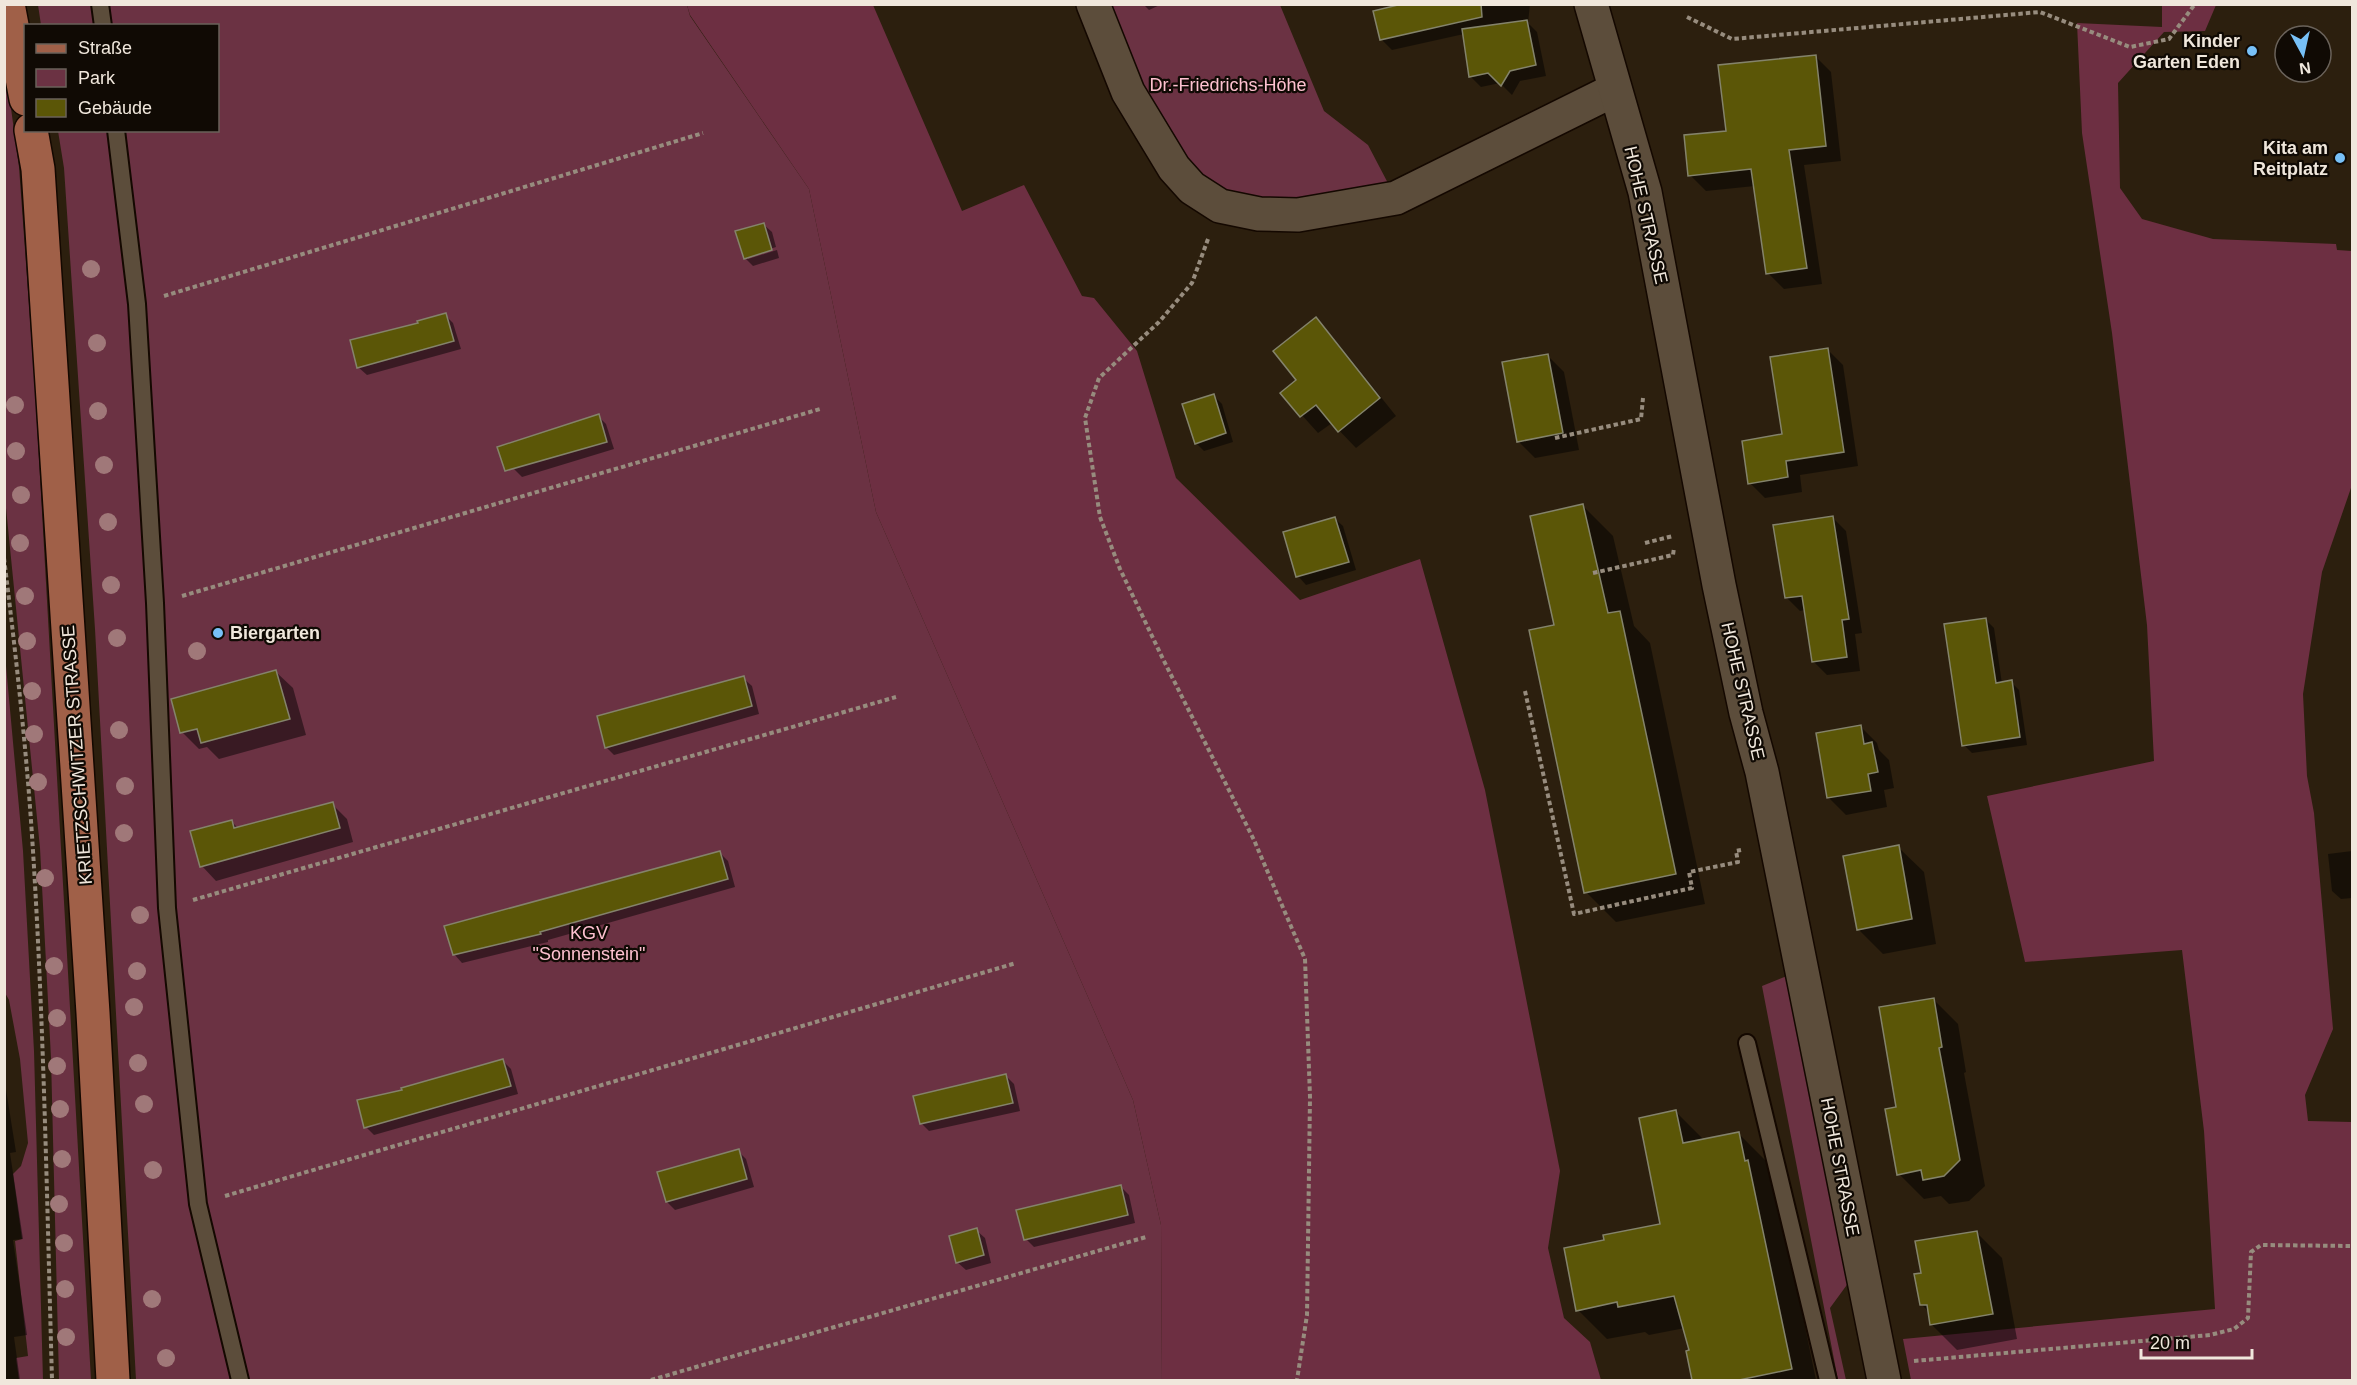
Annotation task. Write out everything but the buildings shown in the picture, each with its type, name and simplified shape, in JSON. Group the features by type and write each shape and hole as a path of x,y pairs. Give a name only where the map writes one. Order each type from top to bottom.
{"main road":[{"path":"8,4 24,88"},
{"name":"KRIETZSCHWITZER STRASSE","path":"31,132 38,169 92,989 112,1380"}],"street":[{"path":"1093,4 1128,93 1173,168 1192,188 1220,206 1260,214 1298,215 1396,198 1614,90"},
{"name":"HOHE STRASSE","path":"1591,4 1645,192 1719,585 1746,713 1762,772 1884,1380"}],"lane":[{"path":"100,4 103,24"},
{"path":"116,132 137,304 155,603 167,908 198,1204 240,1380"},
{"path":"1747,1043 1828,1380"}],"path":[{"path":"1687,17 1732,39 2040,12 2130,47 2169,39 2195,4"},
{"path":"137,304 703,134"},
{"path":"1220,206 1192,283 1159,322 1099,378 1085,418 1100,517 1120,569 1162,659 1254,840 1305,959 1310,1097 1307,1292 1298,1380"},
{"path":"1556,438 1641,419 1643,398"},
{"path":"155,603 820,409"},
{"path":"1593,573 1673,555 1677,535"},
{"path":"4,558 22,712 33,850 43,1057 52,1380"},
{"path":"1525,691 1574,914 1692,888 1689,872 1738,862 1736,851 1776,842"},
{"path":"167,908 896,697"},
{"path":"198,1204 1016,963"},
{"path":"651,1380 1146,1237"},
{"path":"1923,1360 2210,1335 2234,1329 2248,1318 2251,1252 2261,1245 2352,1246"}],"green space":[{"name":"KGV \"Sonnenstein\"","path":"38,5 687,5 690,16 809,189 876,512 1133,1100 1161,1225 1162,1380 136,1380 95,629 64,168 58,132 219,132 219,24 41,24"},
{"name":"Dr.-Friedrichs-Höhe","path":"1101,5 1280,5 1324,111 1368,145 1390,187 1299,203 1253,201 1229,193 1181,161"},
{"path":"4,57 19,167 35,388 91,1380 59,1380 51,1058 40,848 4,488"},
{"path":"4,644 23,851 34,1051 43,1380 19,1380 16,1358 28,1356 15,1241 22,1239 13,1174 21,1166 28,1143 20,1059 9,1000 4,991"},
{"path":"1787,976 1801,1052 1848,1266 1849,1282 1830,1308 1846,1380 1838,1380 1762,986"}],"shaded area":[{"path":"687,5 873,5 962,211 1024,185 1082,296 1094,298 1137,351 1176,478 1300,600 1420,559 1485,790 1560,1171 1548,1248 1564,1318 1590,1342 1601,1380 1162,1380 1161,1225 1133,1100 876,512 809,189 690,15"},
{"path":"2162,5 2216,5 2205,31 2164,32 2118,83 2120,188 2142,219 2213,239 2336,244 2337,250 2352,251 2352,485 2322,572 2303,694 2307,776 2314,813 2333,1029 2305,1095 2308,1121 2352,1122 2352,1380 1911,1380 1903,1339 2215,1309 2204,1131 2182,950 2025,962 1987,796 2154,761 2147,625 2112,333 2082,133 2077,23 2162,27"}],"place":[{"name":"Kinder Garten Eden","path":"2252,51"},
{"name":"Kita am Reitplatz","path":"2340,158"},
{"name":"Biergarten","path":"218,633"}]}
